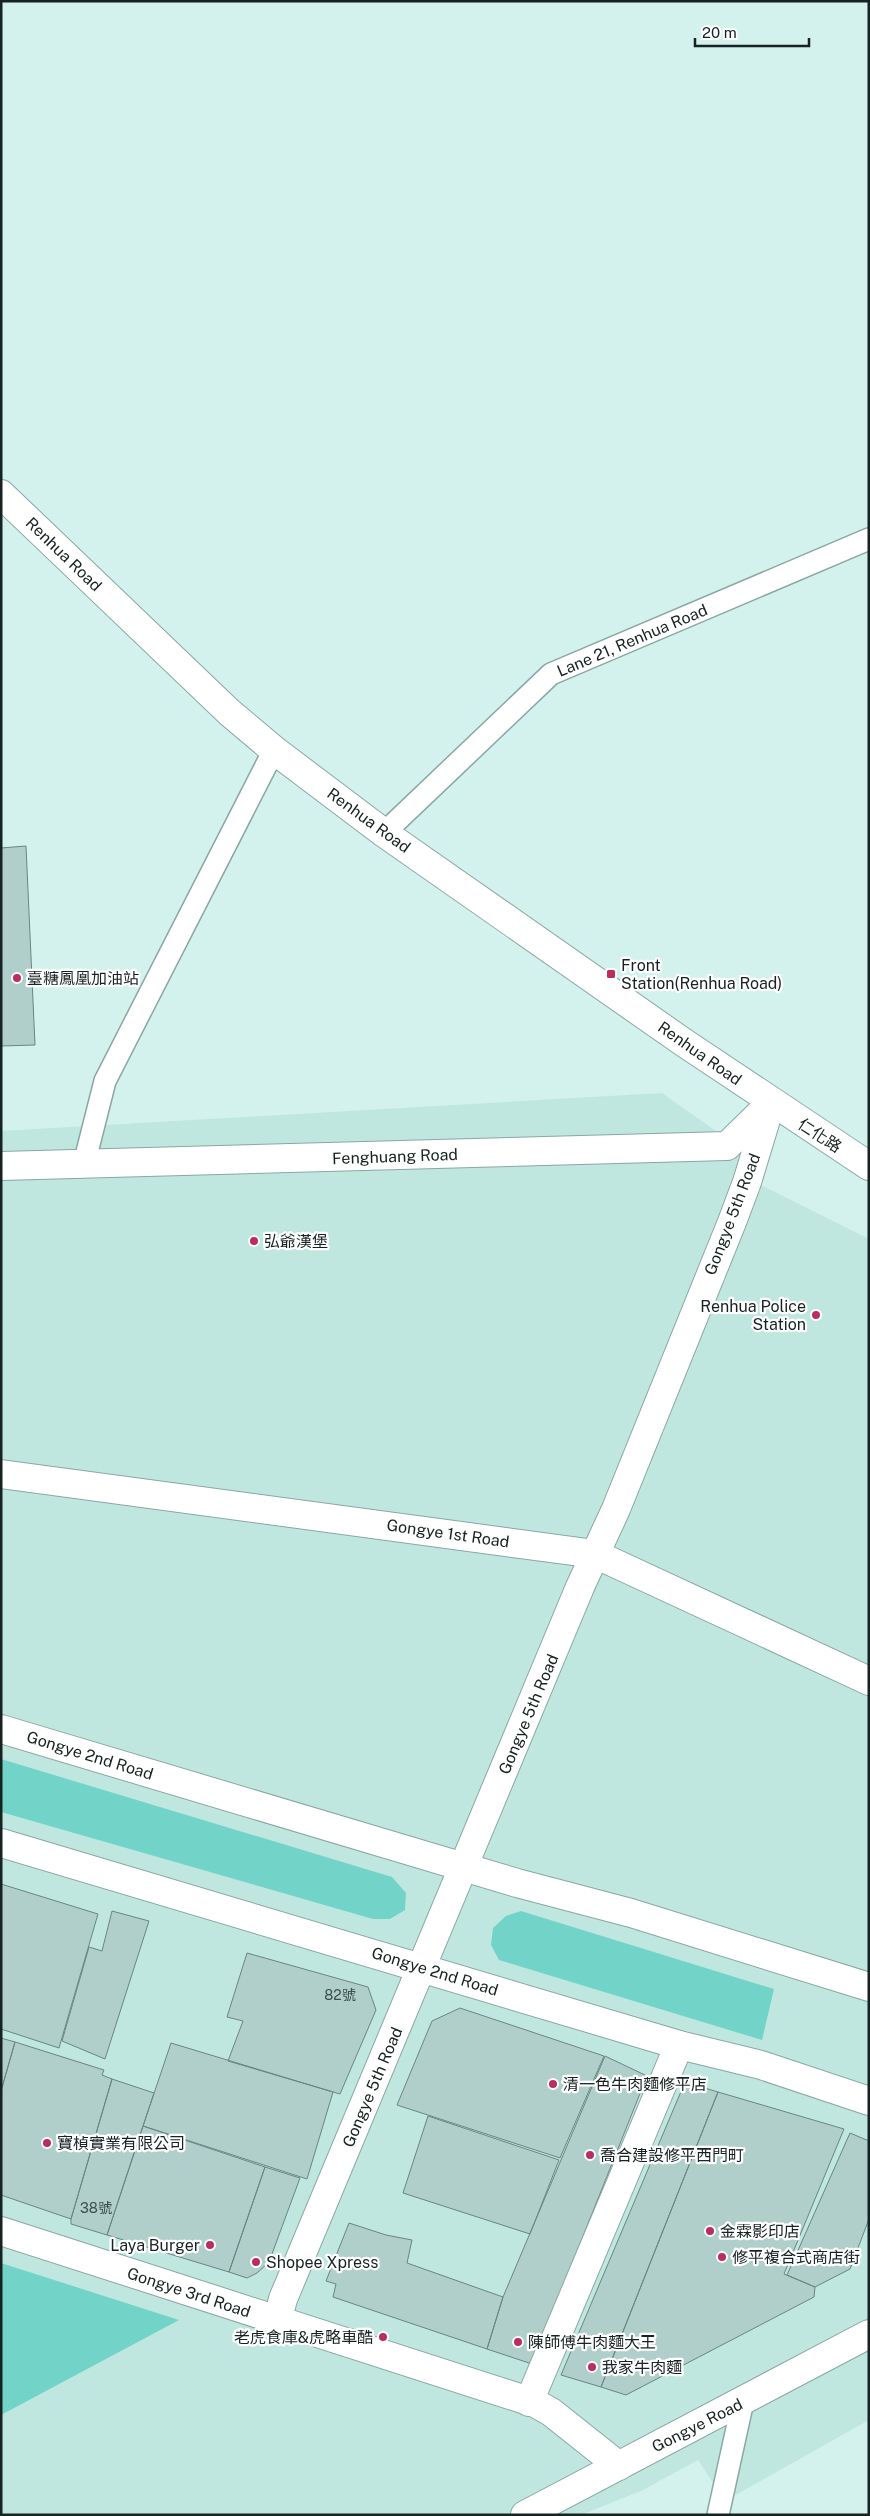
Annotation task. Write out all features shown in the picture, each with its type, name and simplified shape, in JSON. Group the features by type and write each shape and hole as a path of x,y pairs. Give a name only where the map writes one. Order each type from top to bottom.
{"street":[{"name":"Renhua Road","path":"1,494 229,712 274,750 384,833 771,1103"},
{"name":"Fenghuang Road","path":"1,1166 727,1146 771,1103"},
{"name":"仁化路","path":"771,1103 869,1166"},
{"name":"Gongye 5th Road","path":"277,2322 283,2298 595,1554 616,1509 732,1222 747,1182 771,1103"},
{"name":"Gongye 1st Road","path":"1,1474 595,1554 869,1681"},
{"name":"Gongye 2nd Road","path":"1,1729 464,1868 631,1913 869,1987"},
{"name":"Gongye 2nd Road","path":"1,1843 422,1967 678,2045 761,2065 869,2101"},
{"path":"529,2402 678,2045"},
{"name":"Gongye 3rd Road","path":"1,2231 277,2322 529,2402 551,2412 619,2466"},
{"name":"Gongye Road","path":"525,2515 869,2334"}],"lane":[{"name":"Lane 21, Renhua Road","path":"384,833 551,674 869,539"},
{"path":"84,1164 105,1082 274,750"},
{"path":"718,2515 743,2401"}],"shaded area":[{"path":"662,1093 747,1153 737,1173 869,1239 869,2420 725,2501 698,2460 643,2490 581,2515 1,2515 1,1131"},
{"path":"1,1759 392,1877 406,1893 405,1910 390,1919 373,1919 1,1812"},
{"path":"521,1911 774,1989 762,2040 499,1960 491,1945 493,1928 506,1916"},
{"path":"1,2263 179,2320 1,2415"}],"building":[{"name":"臺糖鳳凰加油站","path":"26,846 35,1045 1,1046 1,848"},
{"path":"1,1884 98,1914 59,2048 1,2029"},
{"path":"112,1911 149,1921 105,2059 62,2041 89,1947 102,1951"},
{"path":"247,1953 368,1987 376,2010 340,2094 228,2061 243,2021 227,2017"},
{"path":"460,2008 604,2056 560,2158 397,2105 432,2021"},
{"path":"1,2038 15,2042 1,2091"},
{"name":"寶楨實業有限公司","path":"15,2042 104,2070 102,2075 112,2079 71,2219 1,2195 1,2091"},
{"path":"171,2043 333,2092 307,2179 143,2126"},
{"name":"喬合建設修平西門町","path":"605,2056 647,2076 532,2364 487,2349 503,2297"},
{"path":"112,2079 154,2093 107,2235 71,2224 71,2219"},
{"path":"685,2082 718,2092 601,2387 561,2375"},
{"name":"修平複合式商店街","path":"718,2092 844,2129 784,2274 815,2287 814,2297 626,2395 601,2387"},
{"path":"428,2116 559,2160 530,2234 403,2193"},
{"path":"143,2126 265,2167 229,2272 107,2235"},
{"path":"850,2133 869,2141 869,2219 850,2269 815,2287 787,2275"},
{"path":"265,2167 300,2178 269,2262 257,2273 247,2278 229,2272"},
{"path":"349,2223 386,2235 412,2240 407,2263 503,2297 487,2349 333,2297 336,2284 326,2281"}],"place":[{"name":"Front Station(Renhua Road)","path":"611,974"},
{"name":"臺糖鳳凰加油站","path":"17,978"},
{"name":"弘爺漢堡","path":"254,1241"},
{"name":"Renhua Police Station","path":"816,1315"},
{"name":"清一色牛肉麵修平店","path":"553,2084"},
{"name":"寶楨實業有限公司","path":"47,2143"},
{"name":"喬合建設修平西門町","path":"590,2155"},
{"name":"金霖影印店","path":"710,2231"},
{"name":"Laya Burger","path":"210,2245"},
{"name":"修平複合式商店街","path":"722,2257"},
{"name":"Shopee Xpress","path":"256,2262"},
{"name":"老虎食庫&虎略車酷","path":"383,2337"},
{"name":"陳師傅牛肉麵大王","path":"518,2342"},
{"name":"我家牛肉麵","path":"592,2367"}]}
